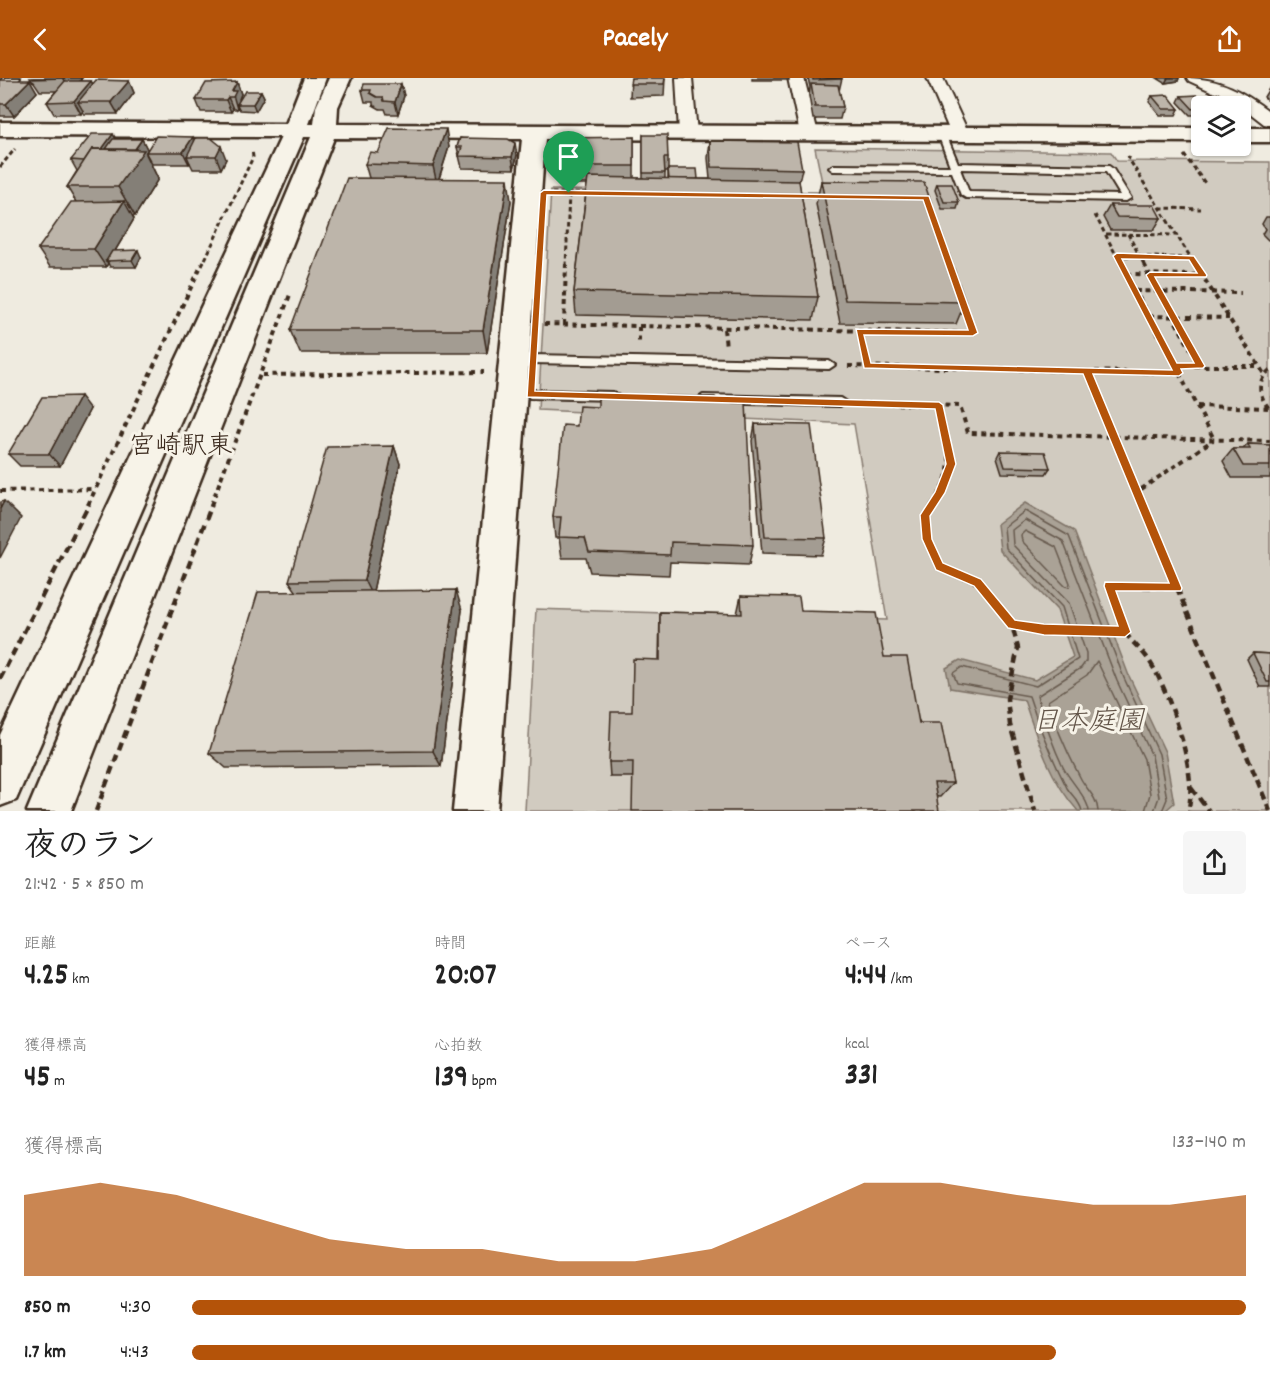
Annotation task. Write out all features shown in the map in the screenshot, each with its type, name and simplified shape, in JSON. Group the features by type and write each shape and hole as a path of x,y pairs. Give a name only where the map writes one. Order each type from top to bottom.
{"street":[{"path":"0,90 12,78"},
{"path":"49,811 310,131 315,78"},
{"path":"0,784 310,131 327,107 340,78"},
{"path":"684,78 688,133"},
{"path":"796,78 809,133"},
{"path":"935,78 951,134"},
{"path":"1195,78 1243,99 1270,120"},
{"path":"8,138 310,131 951,134 1191,142"},
{"path":"475,811 534,132"},
{"path":"1251,139 1270,135"}],"lane":[{"path":"833,168 956,167 1109,169 1126,198 966,195 956,167 951,134"},
{"path":"532,359 829,365"},
{"path":"530,394 626,397"},
{"path":"685,398 840,402"}],"path":[{"path":"0,167 8,138"},
{"path":"0,679 96,489 253,157 251,148 244,145"},
{"path":"1122,148 1264,374"},
{"path":"1180,148 1205,183"},
{"path":"544,193 593,193"},
{"path":"564,325 569,193"},
{"path":"795,196 831,196"},
{"path":"1160,208 1201,209"},
{"path":"1093,211 1214,439"},
{"path":"1105,234 1177,235"},
{"path":"1128,234 1200,366"},
{"path":"1117,256 1192,258"},
{"path":"1126,274 1203,275"},
{"path":"96,811 293,288"},
{"path":"1135,291 1241,294"},
{"path":"532,359 534,324 973,333 962,300"},
{"path":"1148,316 1229,318"},
{"path":"859,332 867,366"},
{"path":"829,365 1179,373"},
{"path":"1175,366 1259,366"},
{"path":"1269,409 1260,396 1258,385 1264,374 1270,370"},
{"path":"1087,371 1270,811"},
{"path":"261,375 489,372"},
{"path":"840,402 960,406 968,433 1270,441"},
{"path":"939,405 951,464 940,493 925,515 927,539 939,567 978,582 1012,624 1018,648 1007,699 1010,725 1035,811"},
{"path":"1196,406 1269,409"},
{"path":"1137,492 1214,439"},
{"path":"0,491 96,489"},
{"path":"1177,588 1109,586 1125,632 1150,661 1184,740 1191,801 1188,811"},
{"path":"1012,624 1044,629 1125,632"},
{"path":"1190,787 1209,811"}],"shaded area":[{"path":"815,148 1111,152 1117,161 1270,162 1270,811 525,811 536,609 887,620 854,424 538,410 551,190 824,192"}],"water":[{"name":"日本庭園","path":"1025,503 1074,531 1129,676 1165,752 1174,803 1165,811 1078,811 1052,773 1024,700 950,688 946,668 960,660 1035,680 1073,657 1057,610 1000,550 997,524"}],"building":[{"path":"631,78 665,78 664,84 630,84"},
{"path":"813,78 842,78 842,79 813,80"},
{"path":"0,80 30,80 6,104 0,104"},
{"path":"96,80 129,81 111,102 78,102"},
{"path":"65,81 91,81 74,101 47,102"},
{"path":"237,82 232,91 236,91 233,97 228,97 226,100 196,100 206,83"},
{"path":"364,84 401,84 395,102 384,101 383,97 370,93 371,90 362,90"},
{"path":"811,84 838,85 843,107 815,107"},
{"path":"245,91 261,91 253,104 237,104"},
{"path":"1219,93 1223,96 1206,96"},
{"path":"1168,95 1179,109 1163,109 1152,96"},
{"path":"1197,95 1198,96 1191,96 1191,107 1181,96"},
{"path":"389,128 446,129 433,166 365,164 370,152 378,153"},
{"path":"92,134 113,134 102,149 92,149 84,161 71,160"},
{"path":"643,135 667,135 668,158 664,158 665,173 643,173"},
{"path":"156,136 193,137 183,152 146,152"},
{"path":"634,137 634,166 561,166 564,138"},
{"path":"196,138 211,138 221,146 216,156 187,156"},
{"path":"460,138 508,139 515,143 512,157 459,156 462,147 457,147"},
{"path":"113,139 142,139 135,149 106,149"},
{"path":"710,141 797,142 802,169 711,167"},
{"path":"92,149 144,150 118,187 67,187"},
{"path":"668,169 697,169 698,179 669,179"},
{"path":"588,177 799,181 818,297 574,292"},
{"path":"347,178 508,179 483,330 290,330"},
{"path":"821,181 924,182 965,302 845,300"},
{"path":"937,184 952,184 959,202 944,202"},
{"path":"124,201 94,249 38,249 71,202"},
{"path":"1110,205 1154,205 1161,218 1117,217"},
{"path":"138,250 132,260 106,261 112,251"},
{"path":"598,395 715,397 718,402 746,403 753,545 671,542 670,555 589,552 585,538 559,537 561,517 553,517 563,425 577,426 579,406 598,407"},
{"path":"80,396 49,454 8,454 42,397"},
{"path":"755,424 811,425 826,538 765,537"},
{"path":"1248,444 1270,445 1270,466 1243,466 1233,449 1250,449"},
{"path":"394,446 364,580 289,581 327,447"},
{"path":"1000,451 1045,452 1050,468 1005,467"},
{"path":"456,590 433,751 209,753 258,592"},
{"path":"741,596 799,597 801,611 876,613 884,657 907,657 919,723 941,723 953,783 934,783 939,811 632,811 633,762 609,762 611,712 632,712 633,659 660,660 660,612 742,614"},
{"path":"1253,653 1270,654 1270,682 1267,682"}],"district":[{"name":"宮崎駅東","path":"181,444"}],"route":[{"path":"569,193 544,193 530,394 939,405 951,464 940,493 925,515 927,539 939,567 978,582 1012,624 1044,629 1125,632 1109,586 1177,588 1087,371 1179,373 1175,366 1117,256 1192,258 1203,275 1150,275 1200,366 1175,366 1179,373 867,366 859,332 973,333 926,198 569,193"}]}
